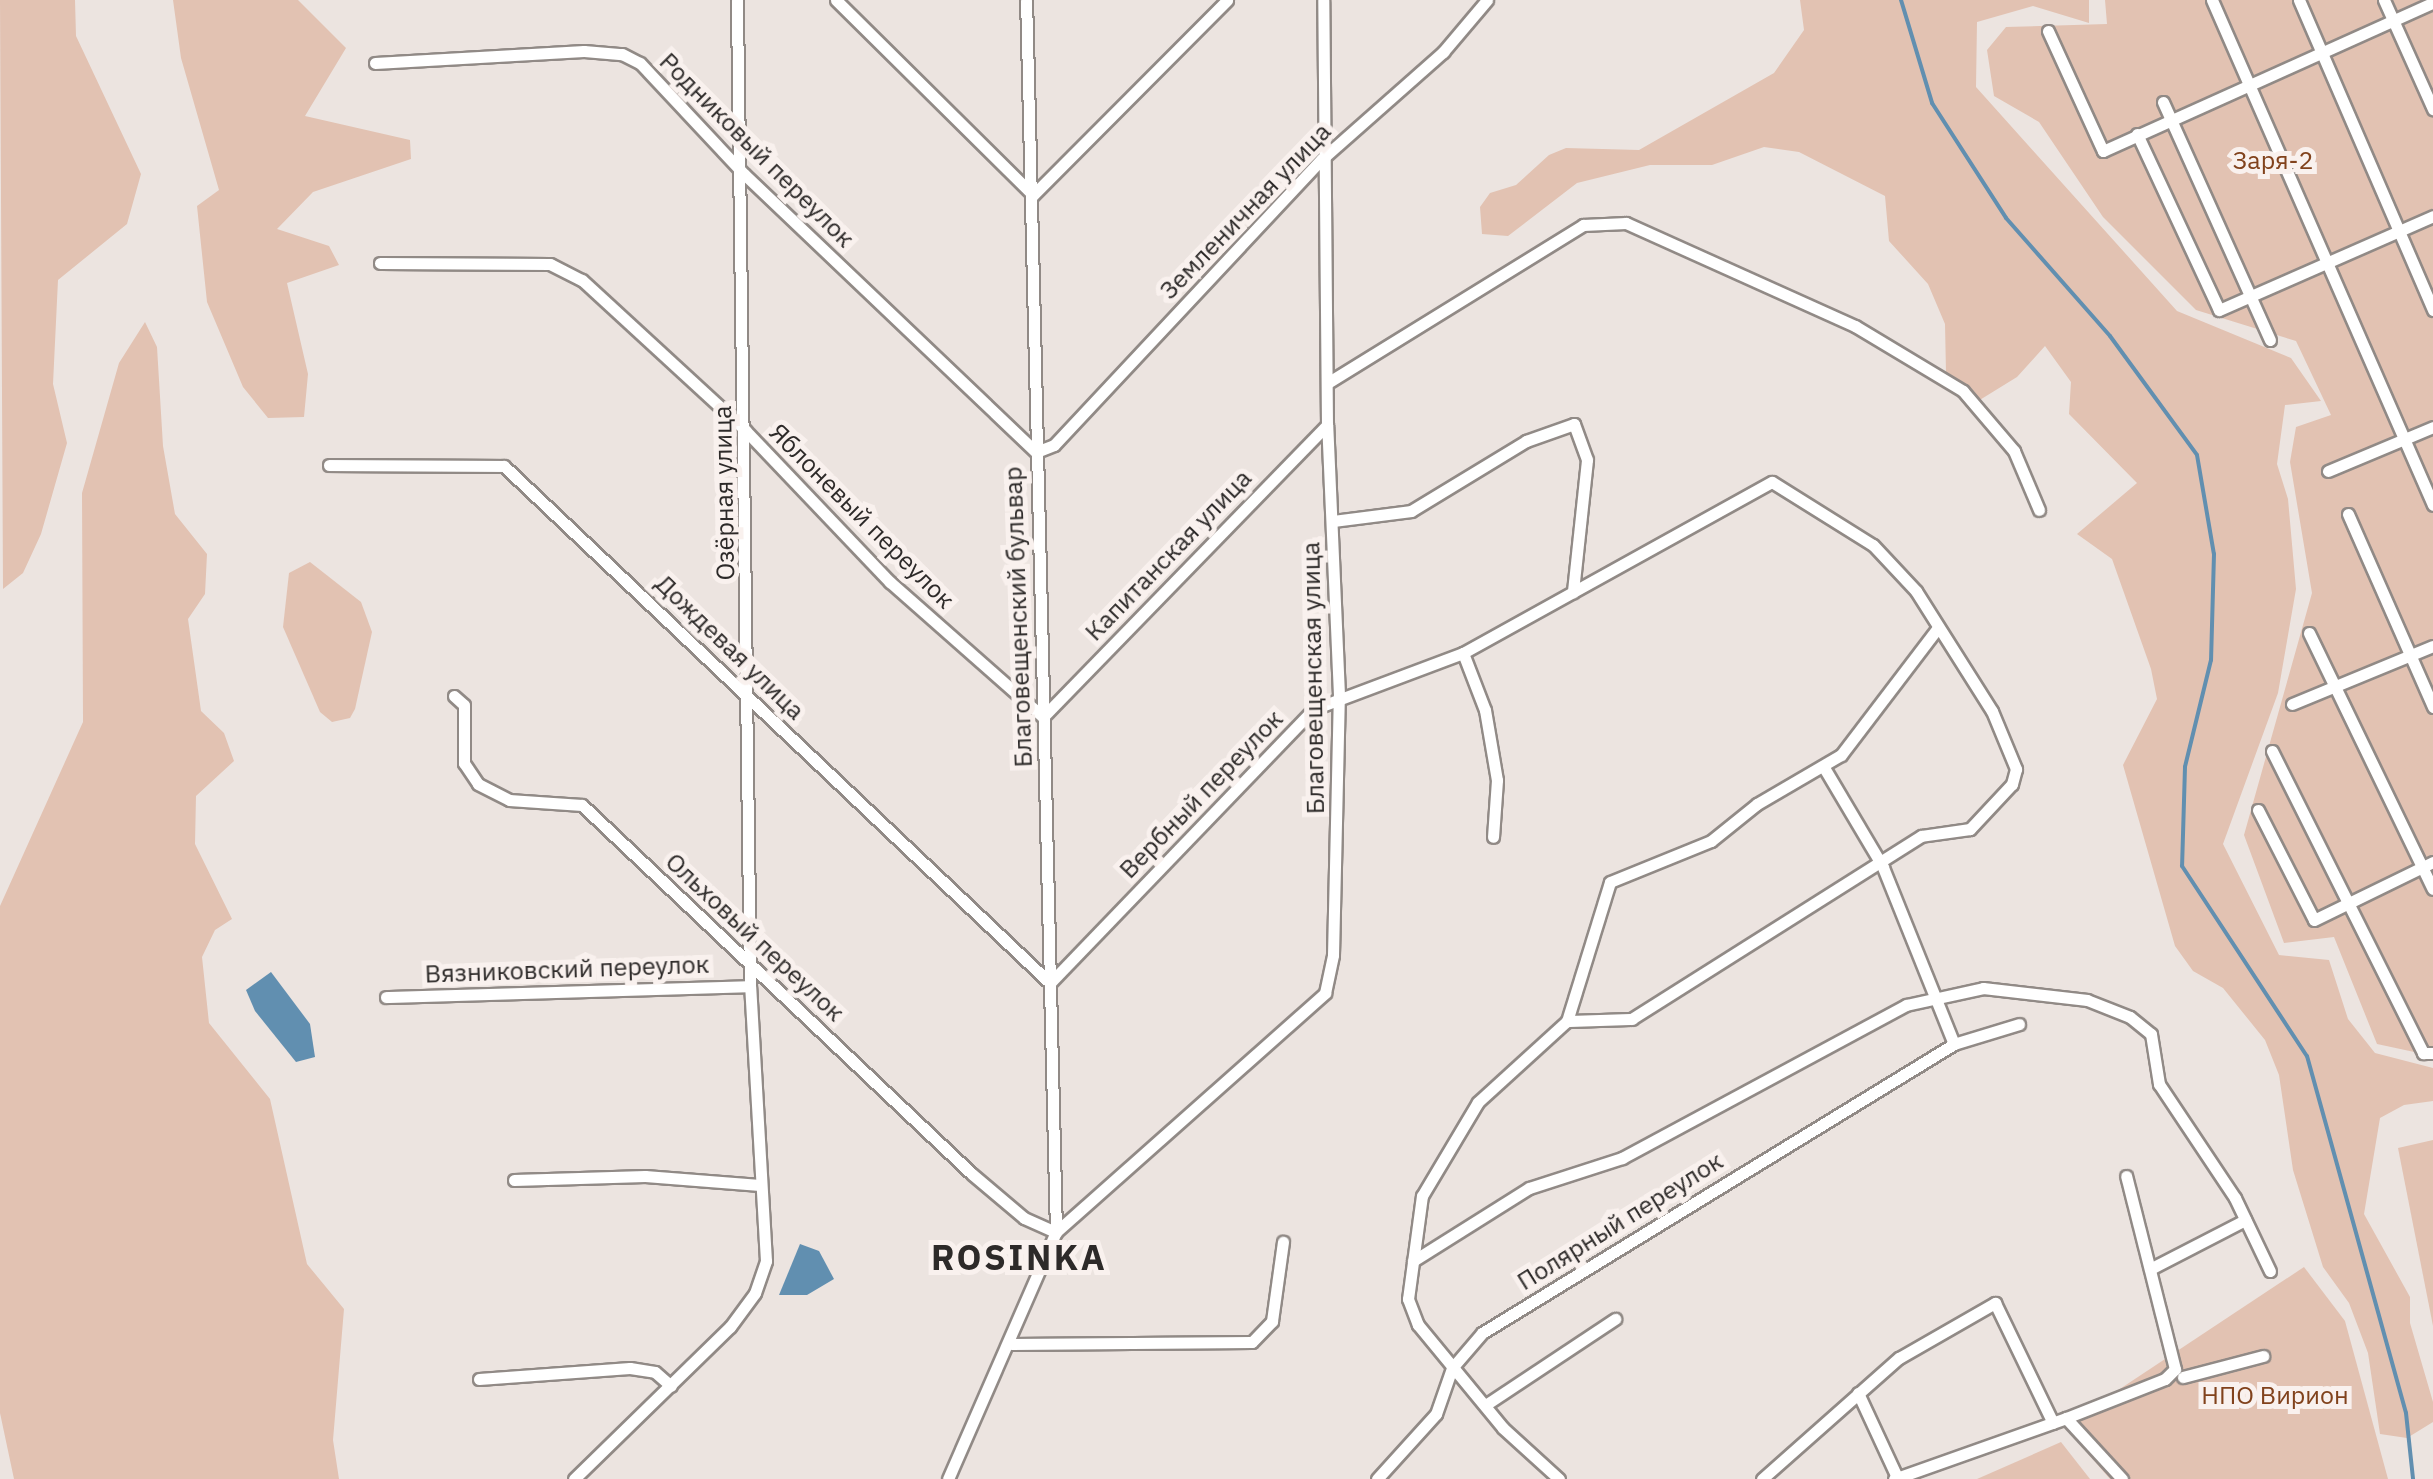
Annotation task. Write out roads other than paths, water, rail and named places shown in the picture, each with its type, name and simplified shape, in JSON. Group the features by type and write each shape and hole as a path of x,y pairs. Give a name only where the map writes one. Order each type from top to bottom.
{"street":[{"name":"Озёрная улица","path":"574,1479 671,1386 756,1293 766,1261 750,986 751,697 738,0"},
{"path":"836,0 1033,195 1227,0"},
{"name":"Благовещенский бульвар","path":"1026,0 1056,1232"},
{"name":"Благовещенская улица","path":"1056,1232 1325,993 1336,930 1339,695 1327,425 1323,0"},
{"name":"Земленичная улица","path":"1036,452 1054,445 1322,159 1443,52 1487,0"},
{"path":"2212,0 2433,505"},
{"path":"2299,0 2433,310"},
{"path":"2384,0 2433,109"},
{"path":"2048,31 2103,151 2433,2"},
{"name":"Родниковый переулок","path":"375,63 622,54 656,78 744,174 1036,452"},
{"path":"2163,102 2175,117 2254,294 2270,340"},
{"path":"2136,134 2219,310 2433,216"},
{"path":"1329,382 1583,225 1604,219 1626,222 1855,326 1963,391 2014,451 2039,510"},
{"name":"Яблоневый переулок","path":"380,263 550,264 568,271 745,430 890,582 1043,717"},
{"path":"1333,521 1410,511 1526,441 1574,424 1587,460 1572,593"},
{"name":"Капитанская улица","path":"1043,717 1327,425"},
{"path":"2328,471 2433,427"},
{"name":"Дождевая улица","path":"329,465 504,466 1050,983"},
{"name":"Вербный переулок","path":"1050,983 1314,709 1339,695 1422,673 1464,653 1772,482 1873,544 1916,592 1936,629"},
{"path":"2348,514 2433,707"},
{"path":"1559,1479 1452,1368 1412,1312 1413,1260 1422,1196 1447,1145 1478,1102 1567,1021 1610,882 1711,841 1757,804 1822,766 1850,744 1936,629 1992,711 2016,769 2012,784 1970,830 1921,836 1882,866 1632,1019 1567,1021"},
{"path":"2310,632 2428,864 2433,888"},
{"path":"2292,704 2433,646"},
{"path":"1464,653 1485,710 1497,780 1493,836"},
{"name":"Ольховый переулок","path":"454,696 464,706 464,763 478,784 508,800 582,805 972,1174 1024,1218 1056,1232"},
{"path":"2272,752 2423,1054 2433,1053"},
{"path":"1822,766 1882,866 1954,1044 2019,1024"},
{"path":"2258,810 2314,920 2428,864"},
{"name":"Вязниковский переулок","path":"386,997 750,986"},
{"path":"1413,1260 1529,1188 1622,1158 1906,1005 1983,988 2086,1000 2130,1017 2151,1034 2159,1084 2245,1220 2270,1271"},
{"name":"Полярный переулок","path":"1377,1479 1436,1414 1452,1368 1482,1333 1578,1271 1942,1056 1954,1044"},
{"path":"514,1180 645,1176 760,1185"},
{"path":"1858,1393 1896,1478 2165,1379 2175,1369 2126,1176"},
{"path":"2152,1268 2245,1220"},
{"path":"948,1479 1012,1344 1056,1232"},
{"path":"1012,1344 1252,1342 1272,1321 1283,1242"},
{"path":"1762,1479 1899,1358 1995,1303 2053,1423"},
{"path":"1486,1404 1615,1319"},
{"path":"2183,1377 2262,1356"},
{"path":"479,1379 630,1368 654,1372 671,1386"},
{"path":"2066,1418 2122,1479"}],"water":[{"path":"271,972 310,1024 315,1057 296,1062 255,1011 246,990"},
{"path":"800,1244 819,1251 834,1279 807,1295 779,1295"}],"waterway":[{"path":"1901,0 1932,103 2006,218 2110,336 2197,455 2214,554 2211,660 2185,767 2182,866 2307,1056 2406,1413 2413,1479"}],"district":[{"name":"ROSINKA","path":"1019,1257"}],"park label":[{"name":"Заря-2","path":"2273,160"},
{"name":"НПО Вирион","path":"2275,1395"}]}
